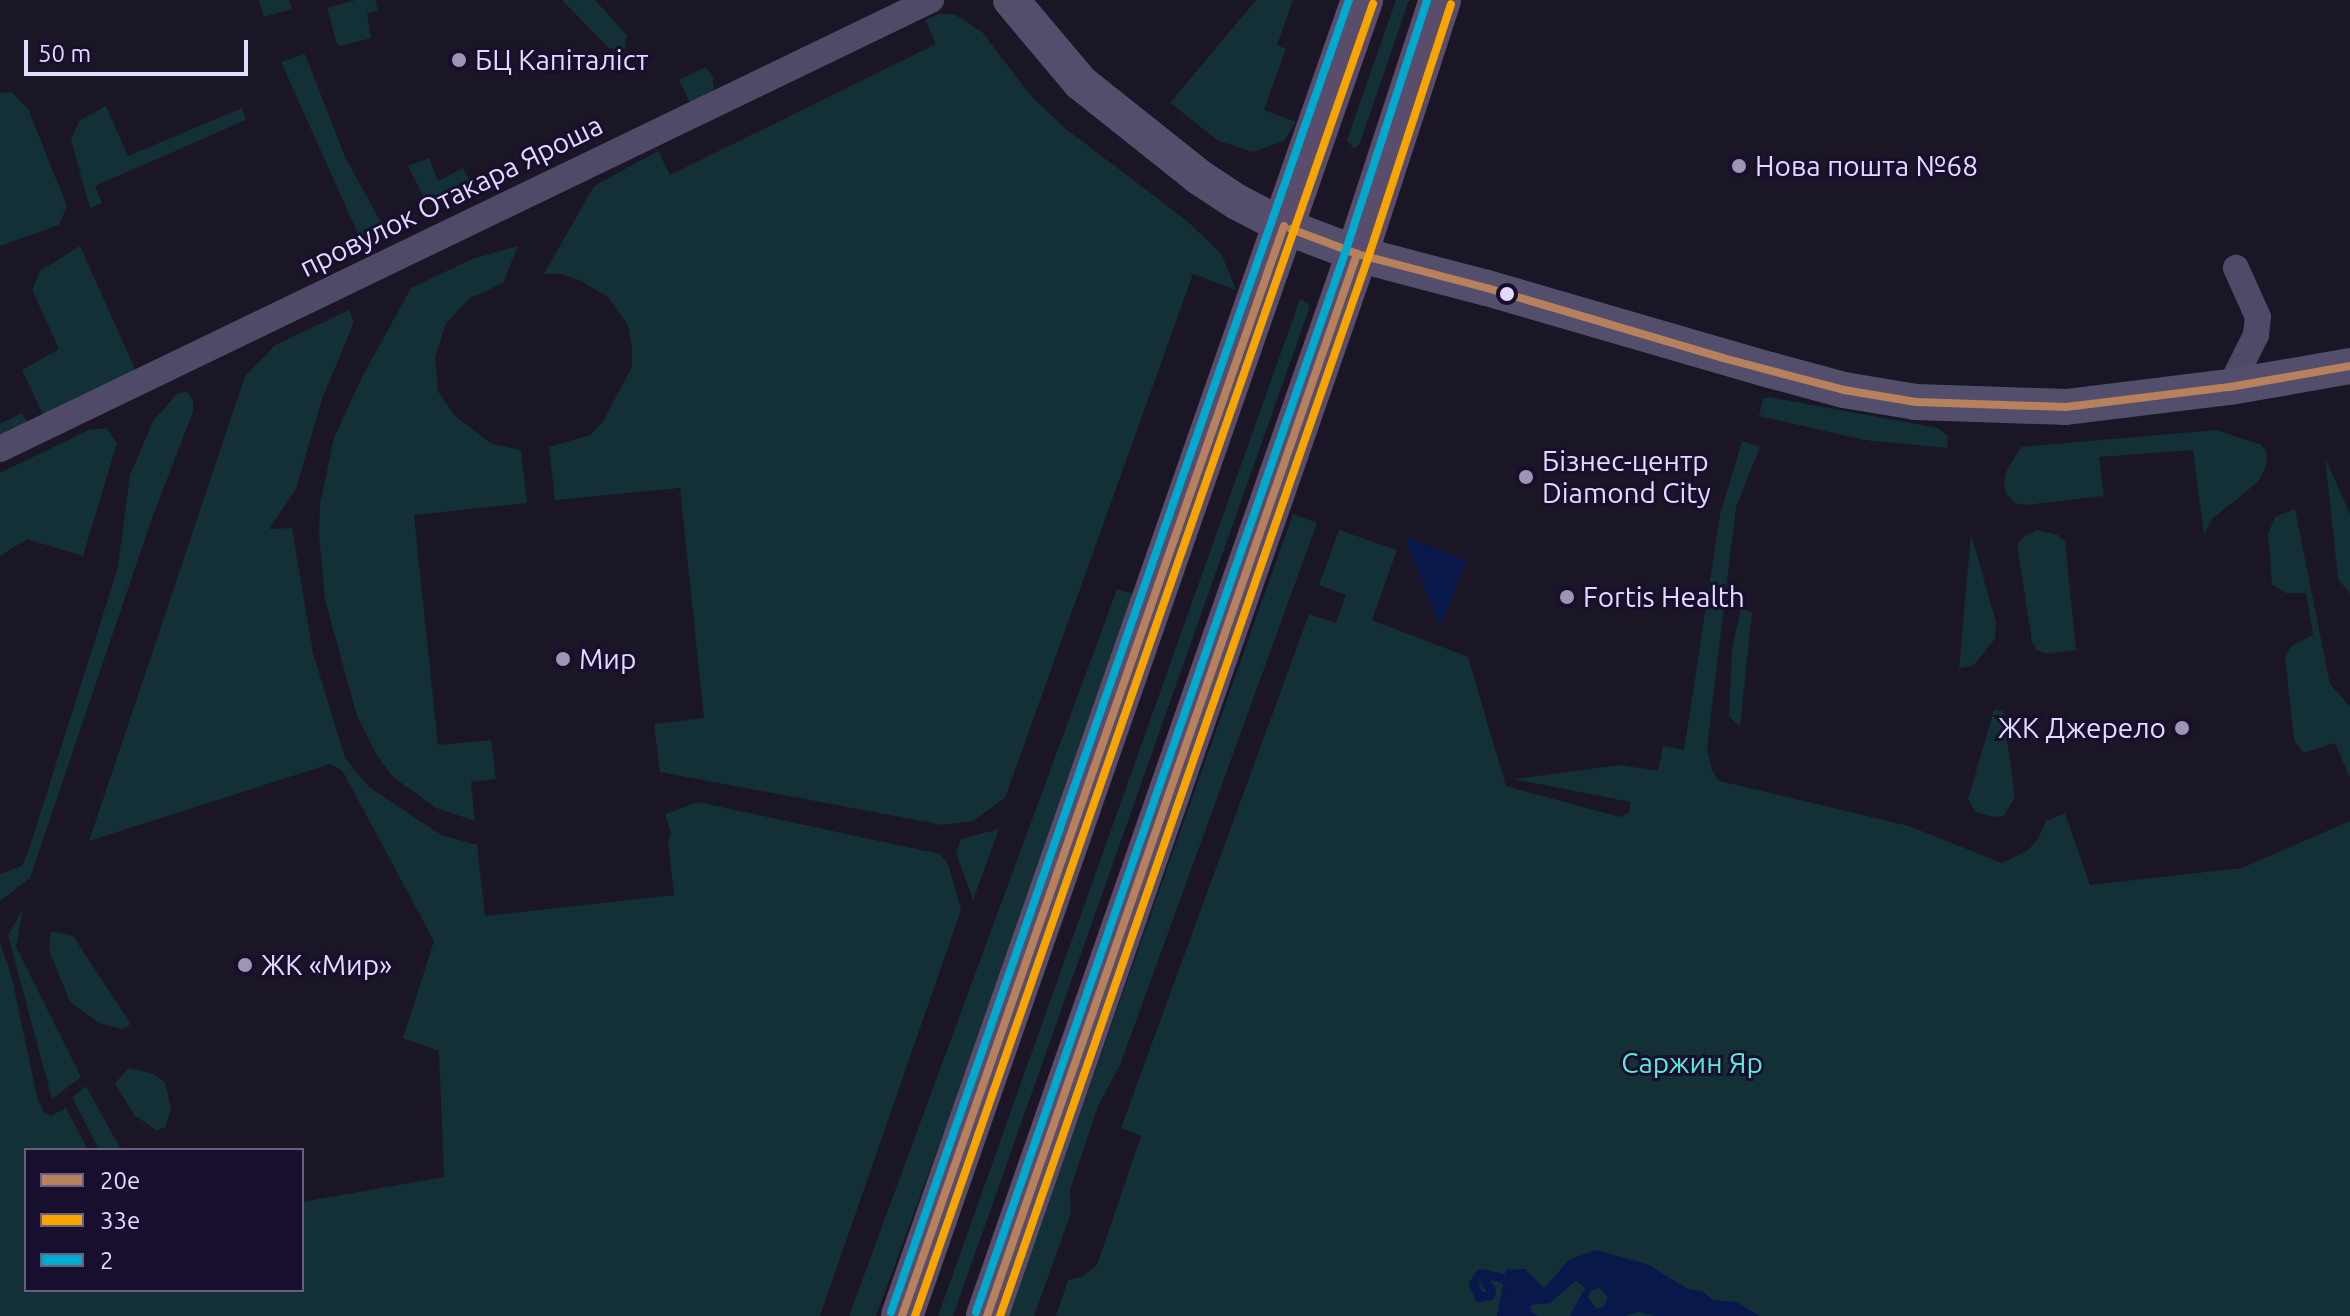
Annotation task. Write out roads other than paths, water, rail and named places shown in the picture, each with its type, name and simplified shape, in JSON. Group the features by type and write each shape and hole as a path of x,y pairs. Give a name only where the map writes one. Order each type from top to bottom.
{"main road":[{"path":"902,1316 1362,0"},
{"path":"987,1316 1357,254 1440,0"}],"street":[{"name":"провулок Отакара Яроша","path":"0,449 931,0"},
{"path":"1011,0 1081,83 1199,177 1237,202 1284,226 1357,254 1487,288 1770,370 1844,390 1916,402 2066,407 2230,387 2350,366"},
{"path":"2230,387 2256,335 2258,317 2249,291 2236,268"}],"waterway":[{"path":"1485,1282 1491,1289 1490,1295 1479,1297 1473,1284 1480,1273 1504,1278 1508,1287"}],"place":[{"name":"БЦ Капіталіст","path":"459,60"},
{"name":"Нова пошта №68","path":"1739,166"},
{"name":"Бізнес-центр Diamond City","path":"1526,477"},
{"name":"Fortis Health","path":"1567,597"},
{"name":"Мир","path":"563,659"},
{"name":"ЖК Джерело","path":"2182,728"},
{"name":"ЖК «Мир»","path":"245,965"}],"park label":[{"name":"Саржин Яр","path":"1692,1063"}]}
